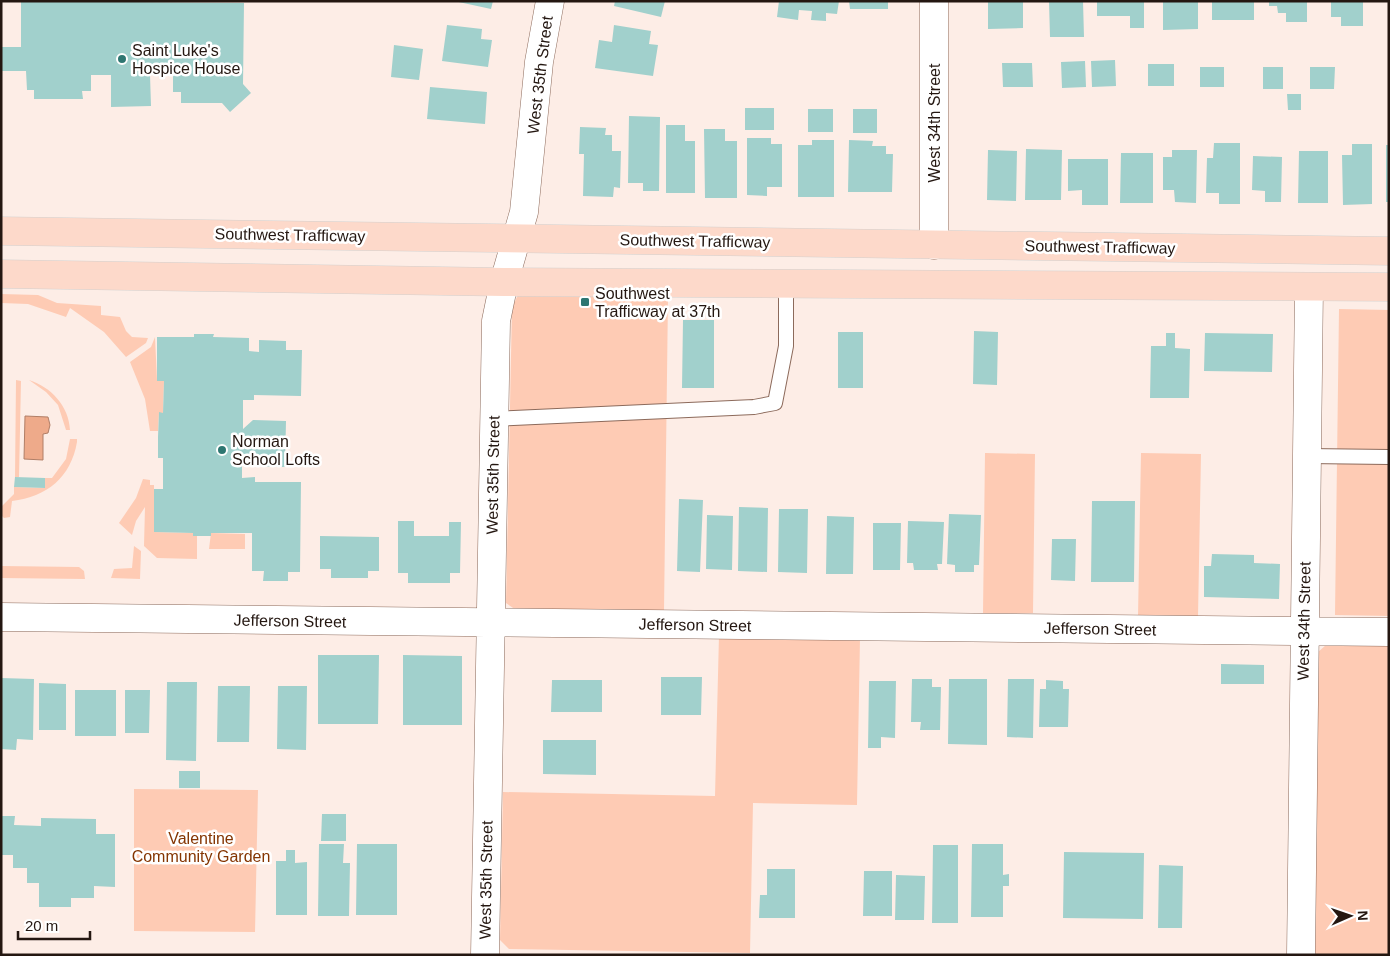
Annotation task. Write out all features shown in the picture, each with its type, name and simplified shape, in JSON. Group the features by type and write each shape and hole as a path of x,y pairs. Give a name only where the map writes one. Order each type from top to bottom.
{"main road":[{"name":"Southwest Trafficway","path":"1,231 1389,251"},
{"path":"1,274 504,282 1389,287"}],"street":[{"name":"West 35th Street","path":"485,955 496,321 515,238 524,212 539,62 550,1"},
{"name":"West 34th Street","path":"934,1 934,245"},
{"name":"West 34th Street","path":"1301,955 1309,287"},
{"name":"Jefferson Street","path":"1,617 1389,632"}],"lane":[{"path":"494,419 754,407 775,403 786,346 786,284"},
{"path":"1307,456 1389,457"}],"green space":[{"path":"1,294 38,295 57,303 101,306 101,315 120,317 126,331 132,337 148,338 146,343 126,357 104,332 70,308 66,317 28,304 1,303"},
{"path":"518,295 668,297 664,611 516,610 506,603 512,307"},
{"path":"1339,309 1389,310 1389,616 1335,615"},
{"path":"155,337 157,380 164,381 163,413 159,413 158,431 150,431 145,399 130,362 151,347"},
{"path":"16,380 21,381 19,477 15,477"},
{"path":"29,380 45,387 62,405 69,421 70,430 66,430 58,405 46,392"},
{"path":"70,439 77,439 77,442 74,454 63,475 46,490 25,499 12,501 10,517 4,518 1,515 1,507 14,494 14,487 45,488 45,478 52,478 66,459"},
{"path":"985,453 1035,454 1033,613 983,613"},
{"path":"1141,453 1201,454 1198,617 1138,617"},
{"path":"143,479 150,480 150,485 154,485 154,532 193,533 197,536 197,559 157,558 144,546 145,507 136,521 132,535 119,523 136,498"},
{"path":"211,533 245,534 245,549 209,549"},
{"path":"134,546 141,551 140,579 111,578 114,569 132,568"},
{"path":"1,566 79,567 84,571 85,579 1,578"},
{"path":"719,635 860,638 857,805 753,803 750,953 509,949 500,940 503,792 715,796"},
{"path":"1326,645 1389,646 1389,955 1317,955 1312,948 1317,653"},
{"name":"Valentine Community Garden","path":"134,789 258,790 255,932 134,931"}],"shaded area":[{"path":"25,416 48,417 50,425 48,433 43,434 43,460 24,459"}],"building":[{"name":"Saint Luke's Hospice House","path":"21,1 244,3 243,84 251,93 230,112 222,103 181,103 181,92 173,92 173,74 150,75 151,106 111,107 111,75 91,75 91,91 82,91 83,99 34,99 34,90 27,90 26,71 1,71 1,47 21,47"},
{"path":"454,1 493,1 491,9"},
{"path":"615,1 665,1 661,17 614,6"},
{"path":"779,1 839,1 837,14 826,13 826,21 811,20 812,11 799,10 798,20 777,17"},
{"path":"849,1 888,1 888,9 850,9"},
{"path":"988,1 1023,1 1023,28 988,29"},
{"path":"1049,1 1083,1 1084,37 1050,37"},
{"path":"1097,1 1144,1 1144,28 1130,28 1130,16 1097,16"},
{"path":"1163,1 1198,1 1198,29 1163,30"},
{"path":"1212,1 1254,1 1254,20 1212,20"},
{"path":"1269,1 1307,1 1307,22 1286,22 1286,13 1278,13 1277,6 1269,6"},
{"path":"1331,1 1363,1 1363,26 1341,26 1341,17 1331,17"},
{"path":"447,25 482,29 481,39 492,40 488,67 442,61"},
{"path":"614,25 651,31 649,44 658,45 653,76 595,68 599,40 612,42"},
{"path":"394,45 423,49 419,80 391,77"},
{"path":"1115,60 1116,86 1092,87 1091,61"},
{"path":"1085,61 1086,87 1062,88 1061,62"},
{"path":"1002,63 1032,63 1033,87 1003,87"},
{"path":"1148,64 1174,64 1174,86 1148,86"},
{"path":"1200,67 1224,67 1224,87 1200,87"},
{"path":"1263,67 1283,67 1283,89 1263,89"},
{"path":"1310,67 1335,67 1334,89 1310,89"},
{"path":"430,87 487,92 485,124 427,119"},
{"path":"1287,94 1301,94 1301,110 1288,110"},
{"path":"745,108 774,108 774,130 745,130"},
{"path":"808,109 833,109 833,132 808,132"},
{"path":"853,109 877,109 877,133 853,133"},
{"path":"629,116 660,117 659,191 643,191 643,183 628,183"},
{"path":"666,125 685,125 685,141 695,141 695,193 666,193"},
{"path":"580,127 606,128 605,135 612,135 612,151 621,151 620,188 614,187 613,197 583,196 584,154 579,154"},
{"path":"704,129 725,129 725,141 737,141 737,198 705,198"},
{"path":"747,138 771,138 771,144 782,144 782,187 767,187 767,196 747,195"},
{"path":"812,140 834,140 834,197 798,197 798,145 812,145"},
{"path":"849,140 873,141 872,146 886,146 886,154 893,154 892,192 848,192"},
{"path":"1214,143 1240,143 1240,204 1219,204 1219,193 1206,193 1207,158 1213,158"},
{"path":"1352,144 1372,144 1372,204 1343,205 1342,155 1352,155"},
{"path":"1386,145 1389,145 1389,202 1386,202"},
{"path":"1026,149 1062,150 1061,200 1025,200"},
{"path":"988,150 1017,151 1016,201 987,200"},
{"path":"1172,150 1197,150 1196,203 1175,202 1174,190 1163,190 1163,157 1172,157"},
{"path":"1299,151 1328,151 1328,203 1298,203"},
{"path":"1121,153 1153,153 1153,203 1120,203"},
{"path":"1253,156 1282,157 1281,202 1265,202 1265,191 1252,190"},
{"path":"1068,159 1108,159 1108,205 1082,205 1082,190 1068,191"},
{"path":"683,320 714,320 714,388 682,388"},
{"path":"974,331 998,332 997,385 973,384"},
{"path":"838,332 863,332 863,388 838,388"},
{"path":"1166,333 1175,333 1175,348 1190,349 1189,398 1150,398 1151,346 1166,346"},
{"path":"1205,333 1273,334 1272,372 1204,371"},
{"name":"Norman School Lofts","path":"194,334 214,334 213,337 249,338 249,351 259,352 259,340 286,341 286,350 302,350 301,396 254,395 254,400 243,400 243,429 253,420 286,421 285,467 251,466 242,460 242,478 255,477 255,482 301,482 300,572 288,572 288,581 263,581 264,571 252,571 252,533 211,533 211,536 193,536 193,533 154,532 154,489 163,489 163,458 158,458 158,437 159,412 163,413 164,381 157,381 157,337 194,337"},
{"path":"15,477 45,478 45,488 14,487"},
{"path":"679,499 703,500 700,572 677,571"},
{"path":"1092,501 1135,501 1134,582 1091,582"},
{"path":"739,507 768,508 767,572 738,571"},
{"path":"779,509 808,509 807,573 778,572"},
{"path":"949,514 981,515 979,565 974,565 974,572 955,572 955,565 947,564"},
{"path":"707,515 733,516 732,570 706,569"},
{"path":"827,516 854,517 853,574 826,574"},
{"path":"398,521 414,521 414,536 449,536 449,522 461,522 460,573 450,573 450,583 408,583 408,573 398,573"},
{"path":"908,521 944,522 942,564 937,564 938,570 914,570 913,563 907,563"},
{"path":"873,523 901,523 900,570 873,570"},
{"path":"320,536 379,537 379,571 368,571 368,578 331,578 331,569 320,569"},
{"path":"1052,539 1076,539 1075,581 1051,580"},
{"path":"1212,554 1254,555 1254,563 1280,564 1279,599 1204,597 1204,566 1211,566"},
{"path":"318,655 379,655 378,724 318,724"},
{"path":"403,655 462,656 462,725 403,725"},
{"path":"1221,664 1264,665 1264,684 1221,684"},
{"path":"661,677 702,677 701,715 661,715"},
{"path":"1,678 34,679 33,740 17,739 16,750 1,749"},
{"path":"912,679 932,679 932,687 941,687 940,730 920,730 921,722 911,722"},
{"path":"949,679 987,679 987,745 948,744"},
{"path":"1008,679 1034,679 1033,738 1007,737"},
{"path":"552,680 602,680 602,712 551,712"},
{"path":"1046,680 1063,681 1063,689 1069,689 1068,727 1039,727 1040,689 1046,689"},
{"path":"869,681 896,681 895,738 881,737 881,748 868,748"},
{"path":"167,682 197,682 196,761 166,760"},
{"path":"39,683 66,684 66,730 39,730"},
{"path":"218,686 250,686 249,742 217,742"},
{"path":"278,686 307,686 306,750 277,749"},
{"path":"75,690 116,690 116,736 75,736"},
{"path":"125,690 150,690 149,733 125,733"},
{"path":"543,740 596,740 596,775 543,774"},
{"path":"179,771 200,771 200,788 179,788"},
{"path":"322,814 346,814 346,841 321,841"},
{"path":"1,816 15,816 14,825 41,826 41,818 96,819 96,834 115,834 115,887 94,886 94,898 71,898 71,907 39,907 39,883 27,883 27,868 13,868 13,855 1,855"},
{"path":"319,844 344,844 343,863 350,863 349,916 318,916"},
{"path":"357,844 397,844 397,915 356,915"},
{"path":"972,844 1003,844 1003,875 1009,874 1009,886 1003,886 1003,917 971,917"},
{"path":"933,845 958,845 958,923 932,923"},
{"path":"286,850 295,850 295,863 307,862 307,915 276,915 276,861 286,861"},
{"path":"1064,852 1144,853 1143,919 1063,918"},
{"path":"1159,865 1183,866 1182,928 1158,928"},
{"path":"767,869 795,869 795,918 759,918 760,895 767,895"},
{"path":"864,871 892,871 892,916 863,916"},
{"path":"896,875 925,876 924,920 895,920"}],"place":[{"name":"Saint Luke's Hospice House","path":"122,59"},
{"name":"Southwest Trafficway at 37th","path":"585,302"},
{"name":"Norman School Lofts","path":"222,450"}]}
